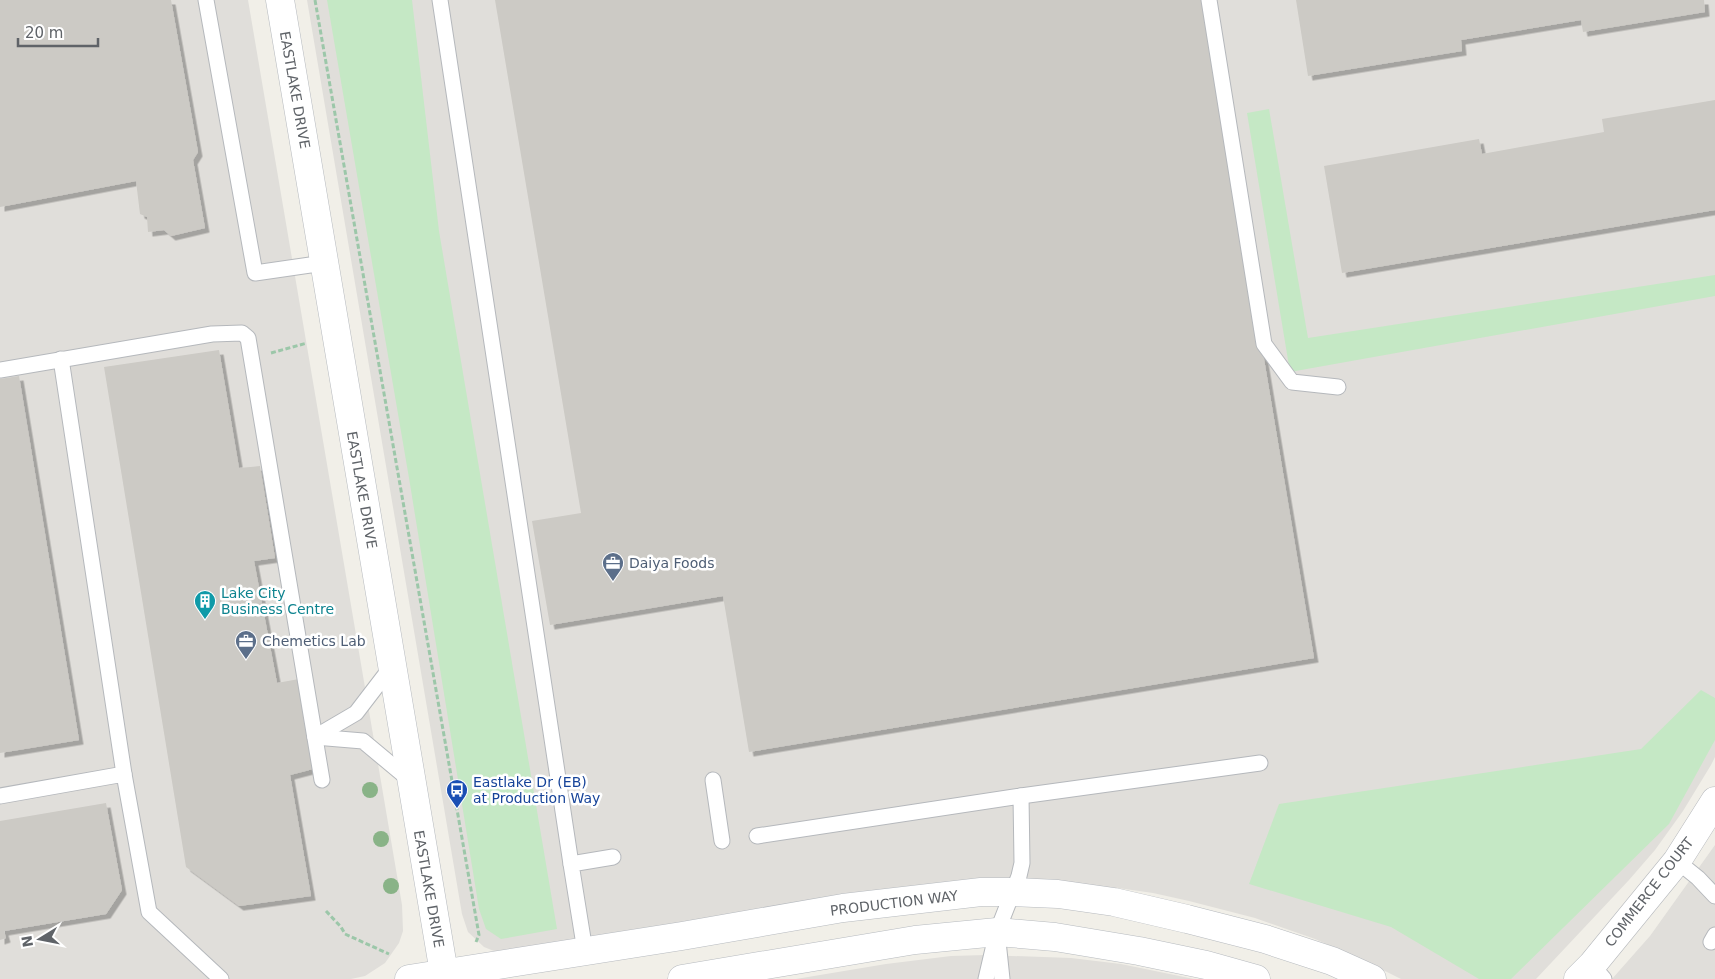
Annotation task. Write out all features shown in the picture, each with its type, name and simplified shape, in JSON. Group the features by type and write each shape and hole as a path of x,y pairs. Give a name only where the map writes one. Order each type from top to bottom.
{"street":[{"name":"EASTLAKE DRIVE","path":"280,0 444,976"},
{"name":"COMMERCE COURT","path":"1591,974 1677,861 1715,801"},
{"name":"PRODUCTION WAY","path":"409,979 444,976 843,908 981,892 1058,894 1114,902 1265,939 1332,961 1372,979"},
{"path":"682,979 915,940 997,932 1055,937 1139,951 1206,965 1256,979"}],"lane":[{"path":"206,0 255,274 324,262"},
{"path":"440,0 570,864 585,951"},
{"path":"1209,0 1264,344 1292,382 1338,387"},
{"path":"0,370 212,334 242,333 248,338 322,780"},
{"path":"62,359 124,774 149,912 221,979"},
{"path":"315,737 356,713 392,666"},
{"path":"315,737 363,741 411,781"},
{"path":"757,836 1021,796 1260,763"},
{"path":"0,796 124,774"},
{"path":"713,780 722,840"},
{"path":"986,979 997,932 1019,876 1022,863 1021,796"},
{"path":"570,864 613,857"},
{"path":"1677,861 1698,878 1715,896"},
{"path":"997,932 1002,979"}],"path":[{"path":"315,0 479,935 476,941"},
{"path":"251,359 307,343"},
{"path":"326,911 345,934 389,954"}],"shaded area":[{"path":"0,0 248,0 402,905 403,931 399,943 385,963 365,976 351,979 0,979"},
{"path":"307,0 1715,0 1715,757 1711,765 1683,811 1655,850 1536,979 1401,979 1315,939 1255,918 1153,893 1059,883 502,952 484,947 468,932 462,914"},
{"path":"1715,845 1715,979 1612,979 1650,936"},
{"path":"985,955 1071,958 1121,964 1194,979 796,979 886,964 951,956"}],"green space":[{"path":"327,0 412,0 439,231 557,929 501,939 486,929 479,909 409,478"},
{"path":"1269,109 1308,338 1715,275 1715,296 1290,372 1247,113"},
{"path":"1701,690 1715,698 1715,740 1669,824 1511,979 1479,979 1391,927 1249,884 1279,804 1641,749"}],"building":[{"path":"0,0 171,0 198,152 193,160 205,228 171,236 164,230 148,232 147,217 140,214 136,181 0,207"},
{"path":"495,0 1204,0 1314,658 749,752 723,596 550,625 532,521 581,513"},
{"path":"1296,0 1704,0 1705,12 1583,32 1581,20 1461,40 1462,51 1308,76"},
{"path":"1715,100 1715,210 1342,273 1324,166 1479,139 1482,154 1604,132 1602,119"},
{"name":"Lake City Business Centre","path":"219,350 239,468 260,466 275,558 254,561 277,683 299,679 313,769 290,775 311,896 239,906 186,867 104,367"},
{"path":"19,376 79,740 0,753 0,379"},
{"path":"106,803 122,890 106,914 4,931 6,938 0,940 0,821"}],"place":[{"name":"Daiya Foods","path":"613,582"},
{"name":"Lake City Business Centre","path":"205,620"},
{"name":"Chemetics Lab","path":"246,660"},
{"name":"Eastlake Dr (EB) at Production Way","path":"457,809"}]}
